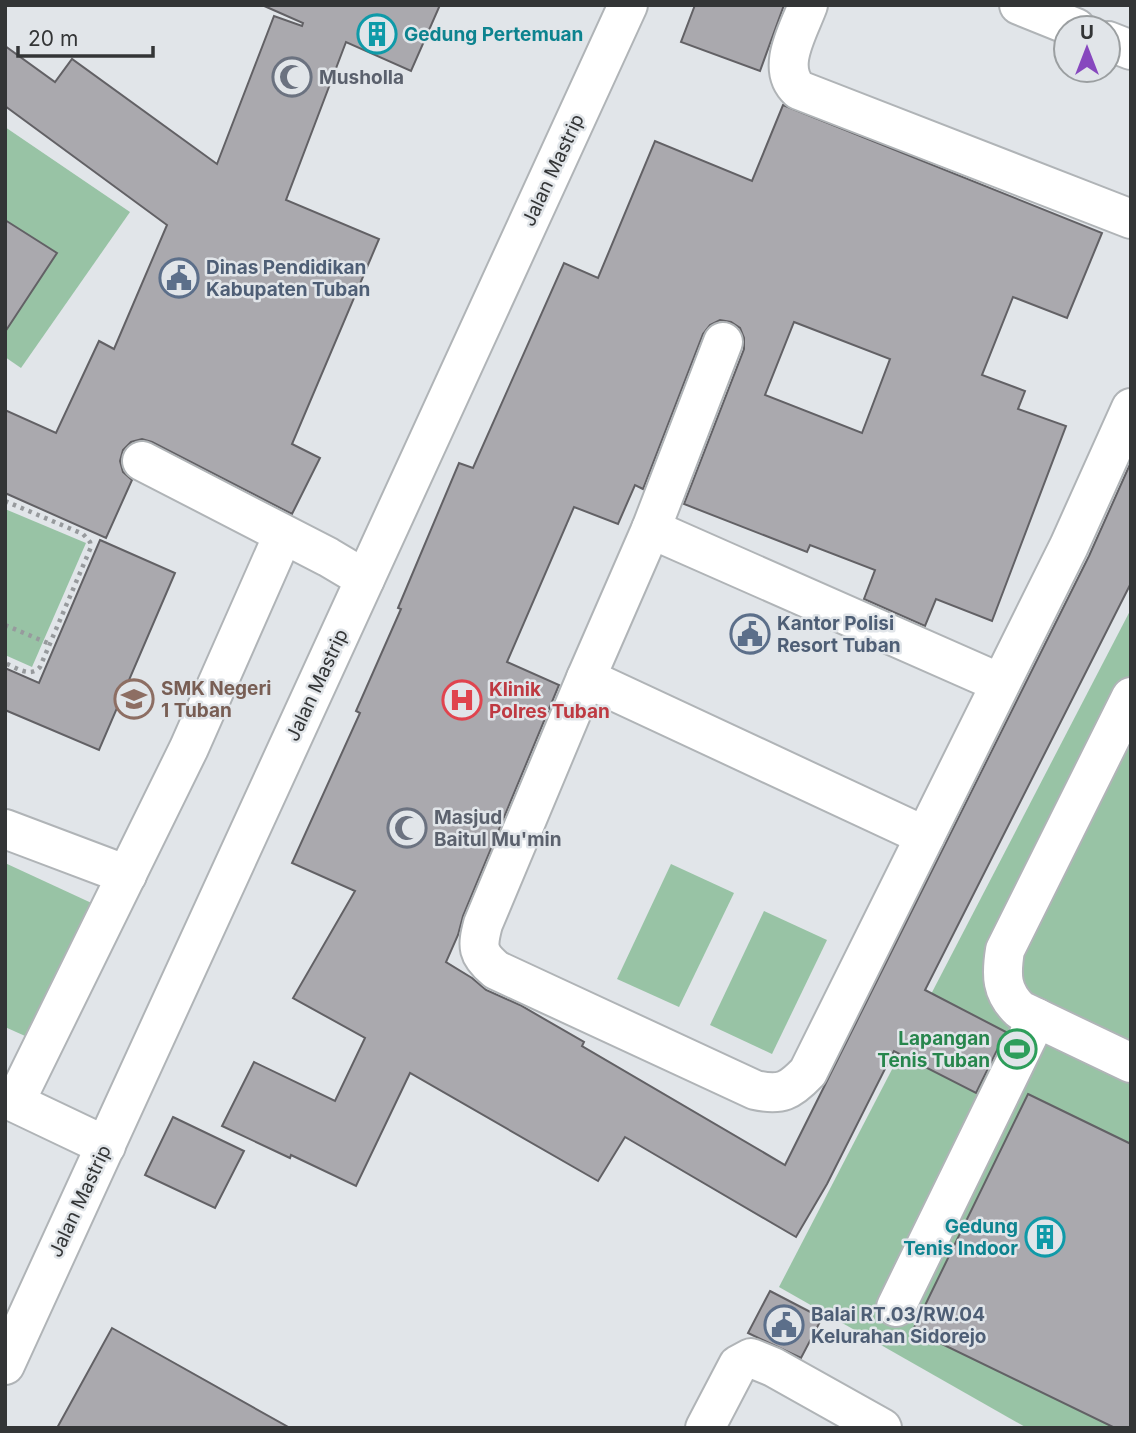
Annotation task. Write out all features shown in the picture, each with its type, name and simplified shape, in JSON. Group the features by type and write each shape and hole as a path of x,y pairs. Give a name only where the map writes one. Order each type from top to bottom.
{"street":[{"name":"Jalan Mastrip","path":"5,1365 628,5"},
{"path":"808,5 788,60 790,77 799,90 1131,219"},
{"path":"1019,5 1052,18"},
{"path":"723,342 651,529 483,924 480,952 482,958 496,970 755,1090 768,1093 783,1092 795,1086 808,1072 1069,546 1131,408"},
{"path":"142,461 328,557 365,579"},
{"path":"651,529 1000,683"},
{"path":"106,1146 10,1100 127,875 189,748 283,535"},
{"path":"586,678 925,836"},
{"path":"1131,697 1005,950 1003,984 1009,999 1020,1010 1131,1063"},
{"path":"5,829 127,875"},
{"path":"896,1307 1037,1018"},
{"path":"705,1428 738,1365 751,1358 773,1367 883,1428"}],"path":[{"path":"5,501 83,534 90,542 90,553 37,671 31,673 5,663"},
{"path":"5,625 50,644"}],"green space":[{"path":"5,127 130,212 21,368 5,357"},
{"path":"5,509 86,543 32,667 5,655"},
{"name":"Lapangan Tenis Tuban","path":"1131,609 1131,1428 1027,1428 779,1287"},
{"path":"5,863 98,906 34,1040 5,1027"},
{"path":"671,864 734,893 679,1007 617,979"},
{"path":"764,911 827,940 772,1054 710,1025"}],"building":[{"path":"262,5 440,5 411,71 346,42 286,200 379,239 292,444 320,458 292,514 152,442 142,439 131,442 123,450 120,461 123,472 132,480 106,538 5,493 5,410 56,433 99,341 114,349 167,225 5,106 5,46 55,82 72,59 217,164 274,16 302,26 303,23"},
{"path":"695,5 784,5 760,71 681,42"},
{"path":"783,105 1102,233 1067,318 1013,297 982,375 1025,391 1018,409 1066,426 992,621 936,599 925,626 864,599 875,570 810,545 807,552 684,504 744,349 740,328 731,322 720,320 710,325 703,334 643,489 635,485 618,524 574,507 507,662 559,685 446,962 486,990 520,1005 584,1042 582,1046 785,1165 1089,556 1131,462 1131,583 925,990 1006,1032 976,1093 894,1051 827,1184 796,1237 625,1137 598,1181 410,1073 356,1186 222,1126 254,1062 335,1101 365,1038 293,998 355,891 292,863 360,713 356,711 401,609 398,608 459,463 473,468 564,263 598,278 655,141 752,181","holes":["794,322 890,359 862,433 765,395"]},
{"path":"5,220 57,253 5,332"},
{"path":"100,540 175,573 99,750 5,710 5,668 39,683"},
{"name":"Gedung Tenis Indoor","path":"1028,1094 1131,1144 1131,1428 1115,1428 913,1330"},
{"path":"173,1117 244,1151 215,1208 145,1175"},
{"path":"770,1291 822,1318 801,1358 748,1333"},
{"path":"112,1328 290,1428 57,1428"}],"place":[{"name":"Gedung Pertemuan","path":"377,34"},
{"name":"Musholla","path":"292,77"},
{"name":"Dinas Pendidikan Kabupaten Tuban","path":"179,278"},
{"name":"Kantor Polisi Resort Tuban","path":"750,634"},
{"name":"SMK Negeri 1 Tuban","path":"134,699"},
{"name":"Klinik Polres Tuban","path":"462,700"},
{"name":"Masjud Baitul Mu'min","path":"407,828"},
{"name":"Lapangan Tenis Tuban","path":"1017,1049"},
{"name":"Gedung Tenis Indoor","path":"1045,1237"},
{"name":"Balai RT.03/RW.04 Kelurahan Sidorejo","path":"784,1325"}]}
